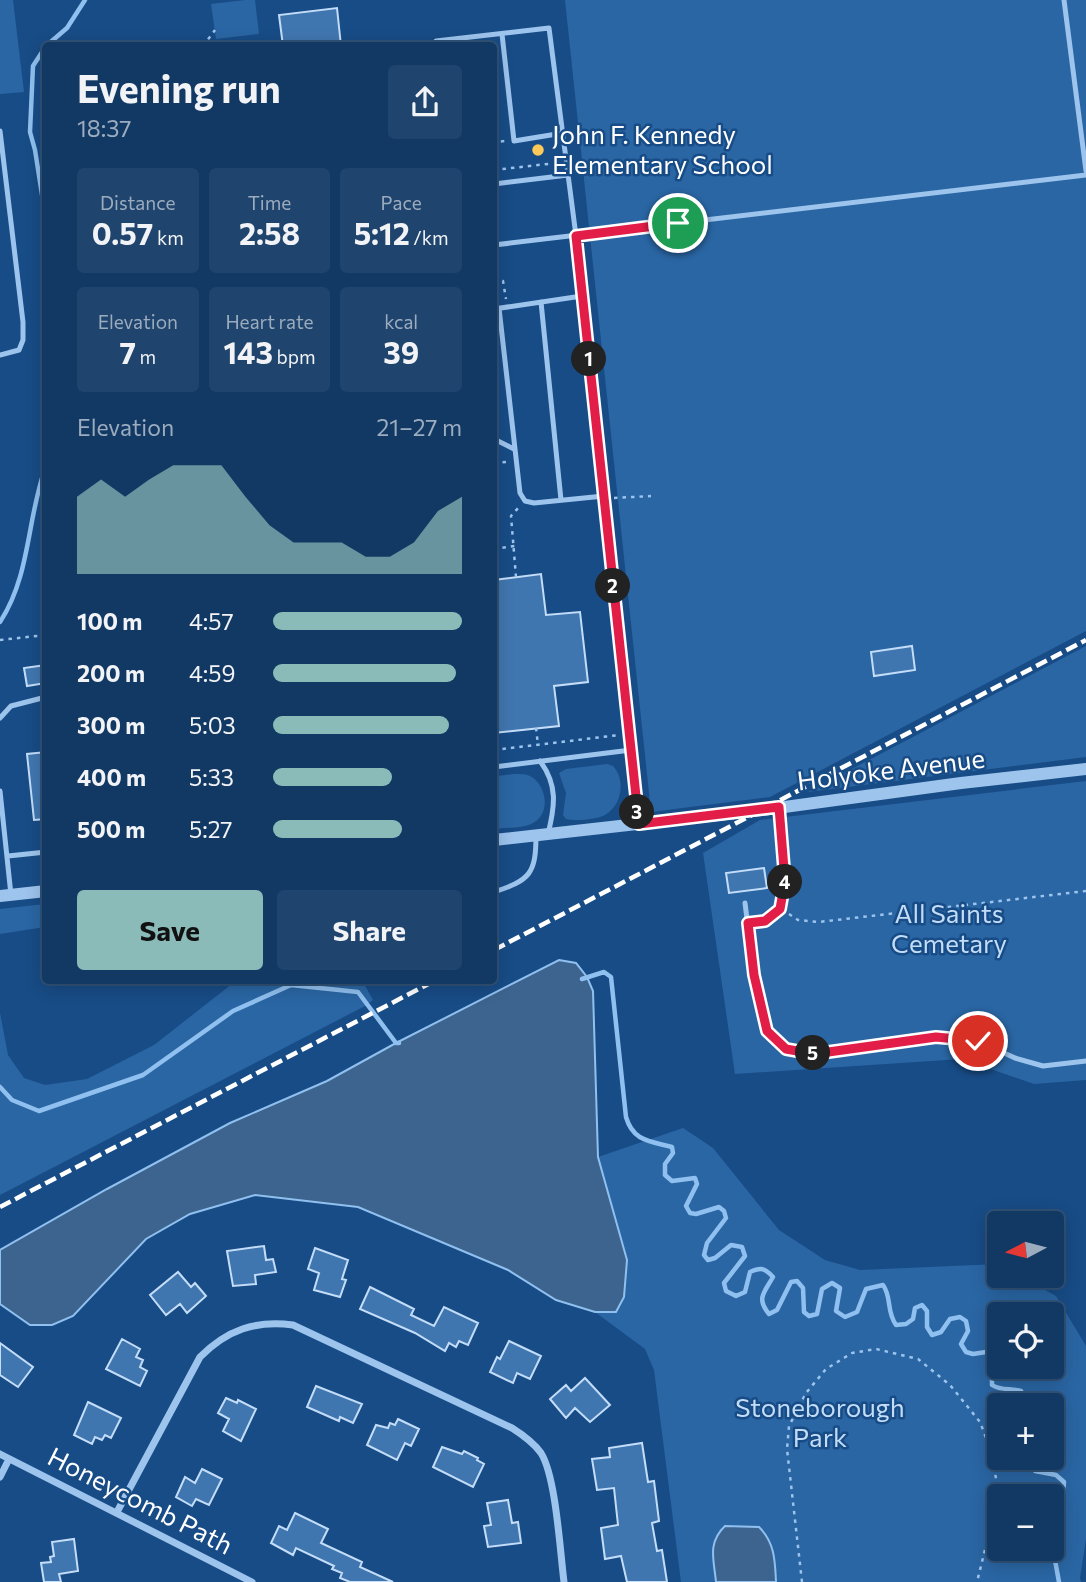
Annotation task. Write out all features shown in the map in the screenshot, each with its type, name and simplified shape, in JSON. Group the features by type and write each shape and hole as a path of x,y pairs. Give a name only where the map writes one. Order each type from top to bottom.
{"street":[{"name":"Holyoke Avenue","path":"497,840 1086,769"},
{"path":"5,895 42,891"},
{"path":"117,1512 200,1357 213,1344 242,1327 275,1323 293,1325 513,1428 529,1440 542,1455 551,1483 564,1582"},
{"name":"Honeycomb Path","path":"0,1454 252,1582"},
{"path":"0,1477 9,1459"}],"lane":[{"path":"497,244 1086,173 1064,0"},
{"path":"436,41 549,28 576,236 639,824"},
{"path":"502,34 514,141 562,133"},
{"path":"0,131 23,340 19,350 0,355"},
{"path":"497,184 568,175"},
{"path":"497,309 582,296"},
{"path":"541,302 561,500"},
{"path":"497,317 520,493 525,501 604,496"},
{"path":"497,440 514,449"},
{"path":"0,718 11,706 42,698"},
{"path":"497,767 631,750"},
{"path":"497,891 520,884 536,861 542,835 555,807 554,790 548,772 540,761"},
{"path":"0,791 8,856 5,895"},
{"path":"748,923 765,921 780,909 785,881 779,807"},
{"path":"8,856 42,852"},
{"path":"745,903 754,975 767,1031 786,1049 814,1054 936,1037 978,1041 1015,1058 1043,1066 1086,1061"}],"path":[{"path":"207,42 215,30"},
{"path":"497,142 514,141"},
{"path":"497,170 566,162"},
{"path":"497,282 503,281 507,307"},
{"path":"497,463 516,461"},
{"path":"604,496 622,499 651,496"},
{"path":"516,577 511,516 525,501"},
{"path":"497,549 515,546"},
{"path":"1,640 42,635"},
{"path":"536,729 538,745"},
{"path":"497,750 629,734"},
{"path":"780,909 798,920 818,922 1086,891"},
{"path":"802,1582 787,1449 789,1426 806,1393 826,1369 852,1353 876,1349 918,1359 950,1384 980,1422 991,1451 997,1484 994,1513 977,1582"}],"green space":[{"path":"0,0 13,0 24,92 0,94"},
{"path":"255,0 259,34 216,39 211,4"},
{"path":"565,0 1086,0 1086,631 770,797 651,812"},
{"path":"1086,646 1086,757 808,792"},
{"path":"607,764 613,766 617,772 621,785 618,799 611,811 601,817 586,820 566,819 563,815 566,793 559,773 566,769"},
{"path":"525,774 536,780 545,800 539,819 529,825 497,829 497,776"},
{"name":"All Saints Cemetary","path":"1086,781 1086,1080 1034,1084 961,1059 735,1074 703,853 760,820"},
{"path":"42,904 42,927 0,934 0,909"},
{"path":"232,984 364,984 373,1000 0,1195 0,1013 8,1055 24,1078 45,1085 87,1079 154,1045"},
{"name":"Stoneborough Park","path":"683,1128 713,1148 779,1230 825,1260 860,1270 987,1264 987,1288 1042,1288 1056,1296 1060,1302 987,1302 987,1379 1064,1379 1064,1309 1086,1346 1086,1539 1081,1582 681,1582 654,1370 645,1349 595,1312 616,1312 624,1297 627,1260 598,1157"}],"shaded area":[{"path":"559,960 576,963 587,977 593,991 598,1157 627,1260 624,1297 616,1312 595,1312 556,1300 508,1270 358,1207 255,1195 190,1214 146,1239 73,1316 52,1325 30,1325 0,1304 0,1250 230,1123 327,1081"},
{"path":"725,1526 759,1527 771,1546 776,1582 716,1582 714,1545 719,1532"}],"building":[{"path":"337,8 341,42 282,42 279,15"},
{"path":"541,574 546,615 580,612 588,682 554,686 559,726 497,733 497,580"},
{"path":"912,646 915,670 874,676 871,652"},
{"path":"42,666 42,684 27,686 24,668"},
{"path":"42,752 42,819 34,820 27,754"},
{"path":"764,868 767,888 729,893 726,873"},
{"path":"264,1246 266,1260 273,1259 276,1272 255,1275 256,1284 233,1286 227,1251"},
{"path":"315,1248 348,1260 342,1279 346,1280 340,1297 314,1290 319,1273 308,1269"},
{"path":"178,1272 191,1287 195,1283 206,1296 187,1313 180,1304 166,1315 150,1295"},
{"path":"370,1287 414,1309 411,1315 434,1326 444,1307 478,1323 468,1345 459,1341 456,1347 449,1343 445,1351 415,1333 360,1309"},
{"path":"122,1339 140,1349 136,1357 143,1360 140,1367 147,1371 140,1386 106,1369"},
{"path":"509,1341 541,1356 530,1379 517,1373 513,1383 490,1372"},
{"path":"0,1343 33,1367 18,1387 0,1375"},
{"path":"585,1378 610,1405 590,1422 575,1408 566,1418 550,1399 566,1385 571,1391"},
{"path":"316,1386 362,1404 353,1423 340,1417 339,1421 307,1407"},
{"path":"226,1398 237,1403 238,1400 256,1409 241,1441 223,1431 229,1419 218,1413"},
{"path":"88,1402 121,1418 111,1438 105,1435 102,1440 95,1437 92,1444 74,1435"},
{"path":"398,1419 419,1429 411,1446 405,1443 397,1460 367,1445 376,1425 388,1428 390,1423 395,1425"},
{"path":"642,1443 648,1482 654,1481 659,1521 652,1523 657,1551 662,1550 667,1582 627,1582 621,1556 605,1559 601,1528 618,1525 614,1488 597,1490 592,1459 610,1457 609,1448"},
{"path":"442,1447 462,1454 464,1451 484,1464 473,1487 433,1467"},
{"path":"202,1469 222,1479 209,1505 196,1499 192,1506 176,1497 185,1477 195,1483"},
{"path":"508,1500 512,1523 518,1522 521,1543 488,1547 484,1526 491,1525 487,1503"},
{"path":"295,1513 328,1529 321,1543 362,1562 360,1567 393,1582 350,1582 340,1578 342,1573 332,1569 334,1566 296,1548 293,1555 271,1543 279,1526 287,1530"},
{"path":"74,1539 78,1571 59,1574 61,1582 44,1582 41,1563 51,1562 50,1557 54,1556 52,1542"}],"waterway":[{"path":"51,42 67,28 85,0"},
{"path":"42,52 33,66 30,132 42,195"},
{"path":"0,622 18,585 42,479"},
{"path":"582,979 604,972 611,977 629,1125 643,1139 672,1147 673,1153 665,1164 665,1175 672,1181 695,1178 697,1184 686,1206 690,1213 696,1214 719,1207 724,1211 726,1218 707,1243 704,1255 708,1260 715,1258 731,1245 742,1247 745,1256 724,1283 726,1291 736,1296 745,1292 750,1272 763,1269 773,1277 762,1299 769,1314 777,1310 791,1282 797,1281 803,1288 804,1312 809,1316 817,1314 822,1289 832,1283 840,1288 836,1311 845,1317 857,1312 866,1289 883,1285 896,1325 906,1324 913,1319 915,1308 922,1305 927,1311 927,1327 932,1335 941,1332 950,1319 960,1317 966,1321 968,1331 961,1344 966,1352 987,1353"},
{"path":"0,1087 12,1100 39,1111 143,1075 233,1011 291,985 358,992 396,1043 399,1043"},
{"path":"992,1379 992,1385 1022,1393"},
{"path":"1034,1470 1056,1475 1064,1484"},
{"path":"1055,1561 1059,1582"}],"railway":[{"path":"497,948 1086,640"},
{"path":"0,1207 428,984"}],"place":[{"name":"John F. Kennedy Elementary School","path":"538,150"}],"route":[{"path":"678,223 576,236 639,824 779,807 785,881 780,909 765,921 748,923 754,975 767,1031 786,1049 814,1054 936,1037 978,1041"}]}
